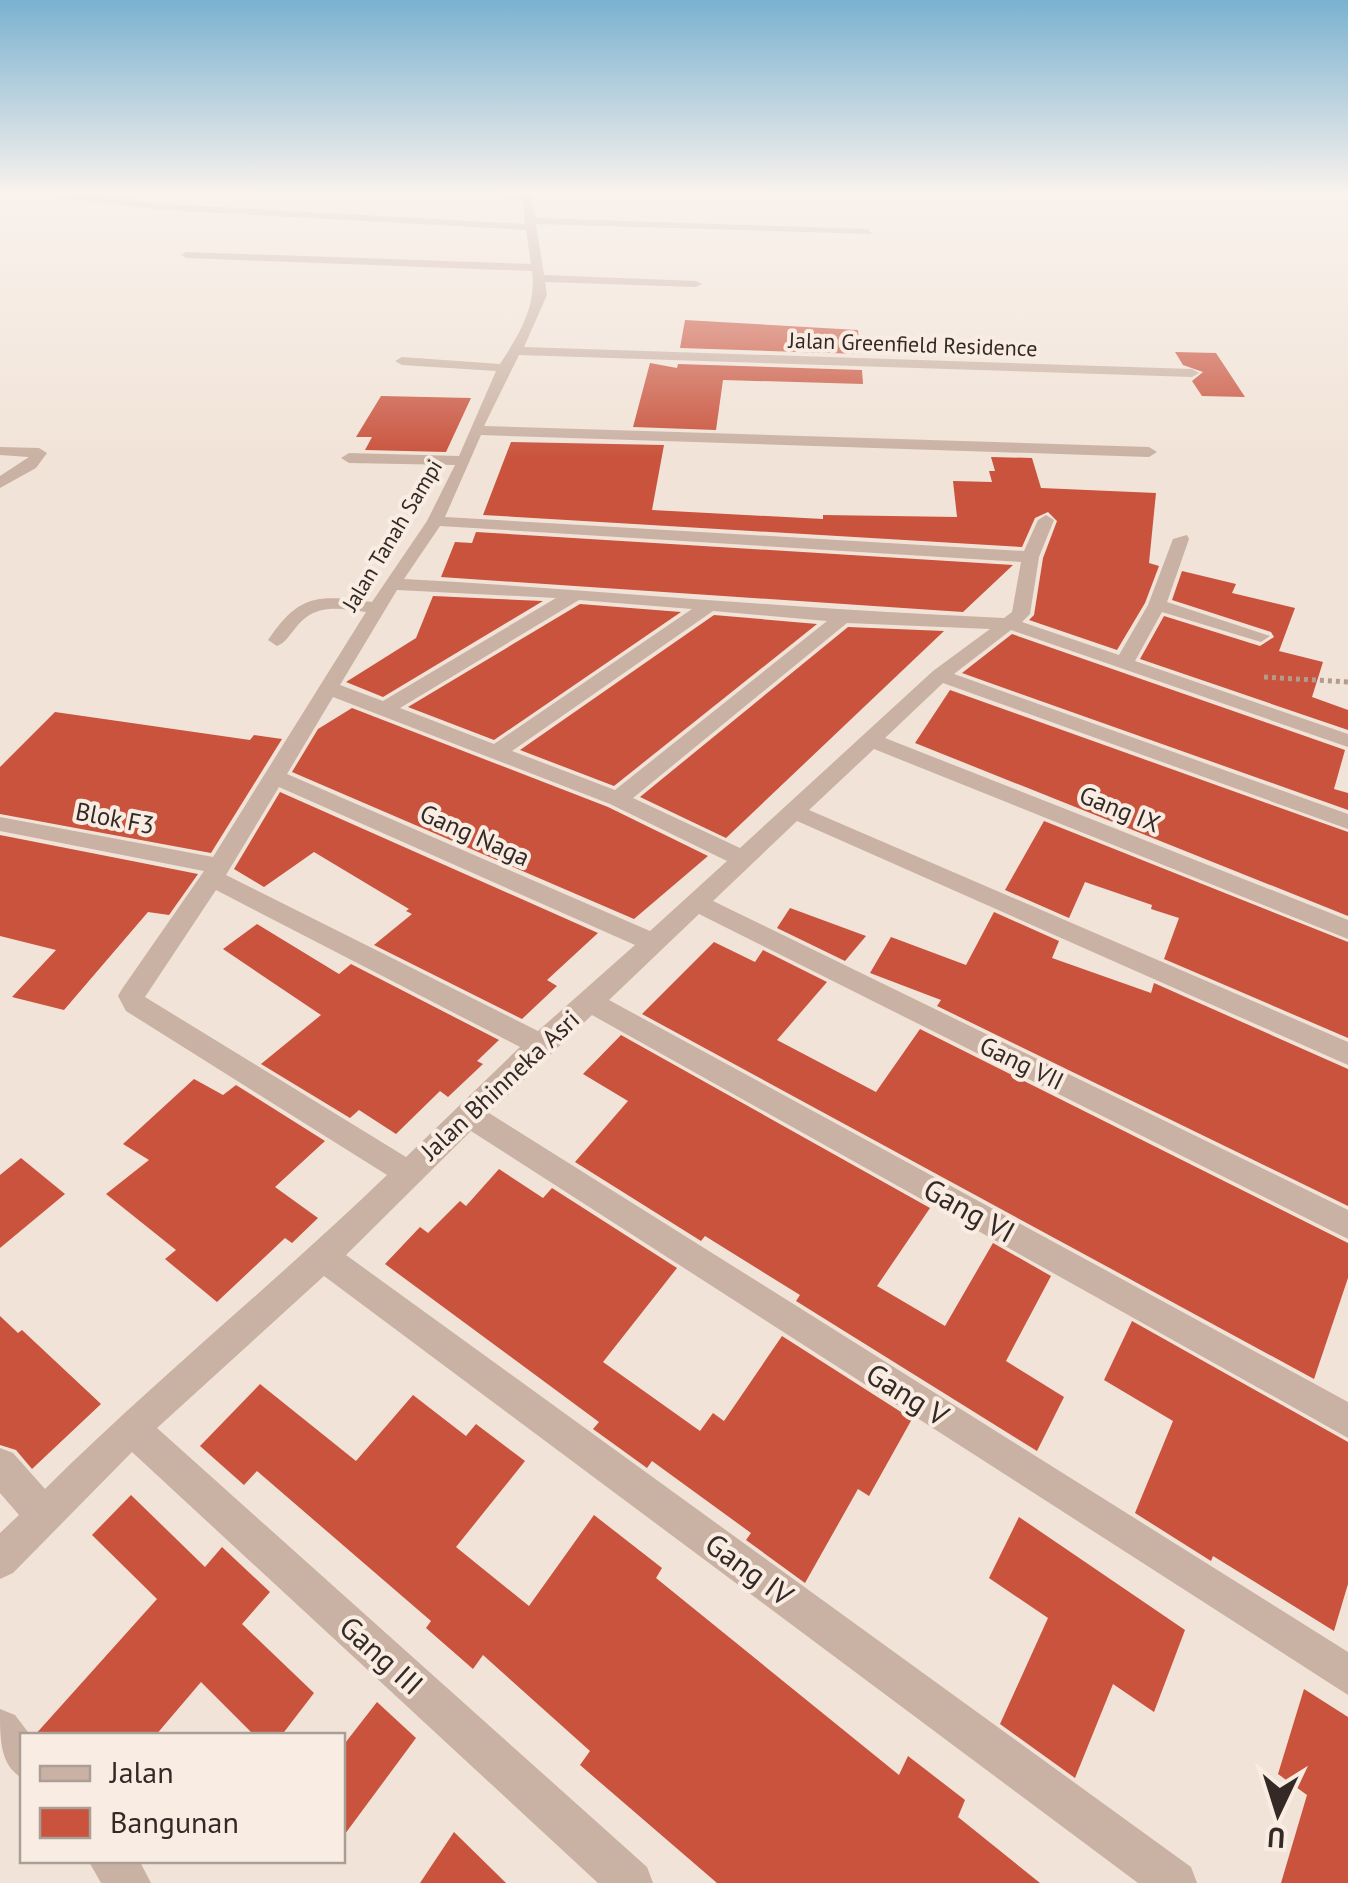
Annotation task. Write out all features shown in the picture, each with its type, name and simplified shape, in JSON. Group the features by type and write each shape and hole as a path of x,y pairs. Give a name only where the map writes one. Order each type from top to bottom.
{"street":[{"name":"Jalan Tanah Sampi","path":"406,1172 132,1000 133,991 216,872 392,584 435,522 466,461 475,430 504,368 536,310 538,282"},
{"path":"666,282 696,284"},
{"name":"Jalan Greenfield Residence","path":"513,350 947,359 1192,373"},
{"path":"402,361 504,368"},
{"path":"475,430 1150,452"},
{"path":"0,451 39,453 31,466 0,482"},
{"path":"349,458 466,461"},
{"path":"1011,624 1022,614 1030,557 1046,520"},
{"path":"435,522 1030,557"},
{"path":"1126,662 1156,605 1180,539"},
{"path":"392,584 1011,624 1348,741"},
{"path":"386,708 576,594"},
{"path":"278,640 293,614 313,602 378,608"},
{"path":"498,751 710,605"},
{"path":"1156,605 1261,636"},
{"path":"618,799 844,616"},
{"name":"Jalan Bhinneka Asri","path":"0,1560 131,1428 323,1257 540,1044 654,943 940,675 1011,624"},
{"path":"940,675 1348,822"},
{"path":"329,688 618,799 743,859"},
{"name":"Gang IX","path":"871,740 1348,930"},
{"name":"Gang Naga","path":"275,777 654,943"},
{"path":"795,812 1348,1054"},
{"name":"Blok F3","path":"0,824 216,872 540,1044"},
{"name":"Gang VII","path":"695,902 1348,1225"},
{"name":"Gang VI","path":"590,1002 1348,1421"},
{"name":"Gang V","path":"467,1114 1348,1675"},
{"name":"Gang IV","path":"323,1257 1175,1883"},
{"name":"Gang III","path":"131,1428 630,1883"},
{"path":"0,1466 45,1516"},
{"path":"0,1730 20,1755"},
{"path":"113,1863 130,1883"}],"building":[{"path":"685,320 858,330 860,354 680,348"},
{"path":"1175,352 1216,353 1245,397 1202,396 1192,381 1203,372 1183,365"},
{"path":"650,363 677,368 678,364 862,370 863,384 723,380 716,430 633,427"},
{"path":"381,396 471,398 446,452 365,450 372,437 356,437"},
{"path":"511,442 664,445 652,510 823,519 823,515 957,517 953,481 992,482 989,471 995,471 991,457 1032,458 1041,488 1156,493 1149,563 1159,566 1145,603 1117,650 1029,620 1034,615 1043,558 1057,521 1048,512 1035,518 1022,547 483,515"},
{"path":"476,532 1013,565 963,612 441,577 455,542 472,543"},
{"path":"1182,571 1236,584 1232,593 1295,608 1279,651 1323,662 1312,697 1348,710 1348,730 1140,659 1164,616 1260,646 1274,637 1271,632 1172,600"},
{"path":"433,596 543,601 383,697 346,682 416,638"},
{"path":"580,604 681,612 494,740 408,707"},
{"path":"714,615 817,624 614,786 520,750"},
{"path":"848,627 944,631 726,838 640,797"},
{"path":"1012,634 1345,750 1334,789 1348,793 1348,810 962,673"},
{"path":"950,690 1348,832 1348,916 915,743"},
{"path":"352,708 608,807 708,856 634,919 292,772 318,729"},
{"path":"55,712 250,740 254,735 282,739 211,853 0,814 0,767"},
{"path":"280,792 598,933 547,980 557,986 522,1019 374,945 412,914 406,911 409,909 314,852 264,887 234,869"},
{"path":"1044,821 1348,942 1348,1038 1164,959 1179,918 1151,909 1152,905 1085,882 1069,918 1005,890"},
{"path":"0,835 198,874 169,915 148,912 64,1010 12,997 56,950 0,936"},
{"path":"790,908 866,936 845,961 777,928"},
{"path":"994,912 1059,941 1052,958 1151,993 1154,983 1348,1069 1348,1206 937,1006 941,1000 870,973 891,937 966,965"},
{"path":"257,924 339,974 351,964 499,1040 477,1061 483,1064 448,1097 440,1091 396,1134 359,1110 350,1118 261,1064 321,1015 223,949"},
{"path":"714,942 755,962 763,950 827,982 777,1040 876,1092 920,1029 1348,1243 1348,1278 1314,1379 642,1014"},
{"path":"621,1035 930,1208 877,1286 945,1326 993,1243 1051,1276 1006,1361 1064,1397 1037,1451 796,1301 800,1295 705,1236 701,1241 575,1162 628,1101 583,1074"},
{"path":"194,1079 223,1095 236,1085 325,1141 275,1187 318,1218 292,1243 285,1238 217,1302 165,1259 176,1250 106,1194 149,1160 123,1144"},
{"path":"21,1158 65,1194 0,1248 0,1175"},
{"path":"499,1169 543,1198 552,1188 677,1268 603,1362 700,1431 713,1413 724,1421 782,1336 912,1419 869,1496 858,1489 805,1583 746,1540 751,1533 652,1461 647,1468 593,1429 599,1422 385,1264 420,1227 428,1233 460,1201 466,1206"},
{"path":"0,1316 18,1333 22,1330 101,1404 32,1469 16,1450 0,1445"},
{"path":"1132,1321 1348,1442 1348,1584 1334,1631 1135,1513 1173,1421 1104,1380"},
{"path":"260,1384 356,1461 413,1395 466,1436 476,1424 525,1461 456,1547 529,1606 594,1515 662,1568 656,1578 899,1775 908,1756 965,1800 958,1817 1040,1883 717,1883 580,1765 590,1751 483,1655 473,1669 426,1628 431,1621 257,1471 244,1485 200,1446"},
{"path":"131,1495 205,1567 222,1547 270,1592 242,1624 314,1693 283,1733 252,1733 201,1682 158,1733 37,1733 157,1599 92,1535"},
{"path":"1019,1517 1185,1630 1154,1712 1113,1684 1075,1778 1000,1724 1048,1618 989,1578"},
{"path":"1304,1689 1348,1717 1348,1883 1281,1883 1307,1795 1278,1774"},
{"path":"377,1702 416,1738 345,1834 345,1743"},
{"path":"454,1832 506,1883 420,1883"}]}
